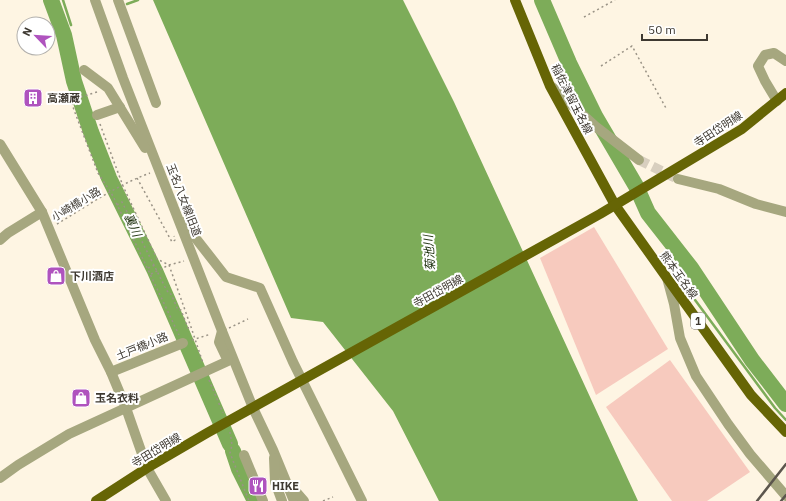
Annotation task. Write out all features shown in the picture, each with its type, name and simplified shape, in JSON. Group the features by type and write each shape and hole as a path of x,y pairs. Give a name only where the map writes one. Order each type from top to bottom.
{"main road":[{"name":"稲佐津留玉名線","path":"515,0 550,86 615,205"},
{"name":"寺田岱明線","path":"96,501 147,468 207,433 264,403 631,196 742,129 786,93"},
{"name":"熊本玉名線","path":"615,205 752,395 786,432"}],"street":[{"name":"玉名八女線旧道","path":"95,0 124,82 248,397 286,480"},
{"path":"118,0 156,103"},
{"path":"777,101 765,82 758,66 765,55 774,54 786,61"},
{"path":"84,70 108,88 159,170"},
{"path":"550,86 595,126 639,160"},
{"path":"96,115 120,107"},
{"path":"0,144 42,212 95,340 111,372 126,408 147,468 166,501"},
{"path":"678,179 719,189 756,204 786,212"},
{"path":"4,237 42,212"},
{"path":"176,214 226,277 260,288 293,362 362,501"},
{"path":"667,278 674,304 680,338 696,376 750,454 786,496"},
{"path":"222,331 218,342 223,363 241,395 248,397"},
{"name":"土戸橋小路","path":"111,372 182,343"},
{"path":"0,478 18,465 69,434 223,363"},
{"path":"273,450 275,482 282,501"},
{"path":"244,455 263,501"},
{"path":"286,480 294,501"},
{"path":"286,480 304,501"}],"path":[{"path":"584,17 615,0"},
{"path":"601,66 632,46 667,110"},
{"path":"108,88 71,100 98,173 118,205 182,343"},
{"path":"96,115 123,186 157,259 169,265 191,327 188,328 181,310 178,310 171,294 169,294 165,287 122,202 118,205"},
{"name":"小崎橋小路","path":"49,229 110,192 137,178 159,170"},
{"path":"137,178 172,242 175,240 174,235"},
{"path":"151,274 169,265 194,258"},
{"path":"148,268 155,265"},
{"path":"222,331 248,319"},
{"path":"323,501 333,497"}],"shaded area":[{"path":"594,227 668,349 596,395 540,258"},
{"path":"670,360 750,472 707,501 672,501 606,407"}],"water":[{"name":"菊池川","path":"153,0 403,0 454,102 638,501 439,501 393,411 323,322 291,318"}],"waterway":[{"name":"裏川","path":"51,0 64,35 74,81 91,132 109,178 155,271 230,444"},
{"path":"63,0 71,25"},
{"path":"127,4 138,0"},
{"path":"542,0 569,63 595,116 636,186 648,213 691,268 752,360 786,404"},
{"path":"681,281 775,408 786,420"},
{"name":"裏川","path":"233,451 239,469 255,501"}],"tunnel":[{"path":"639,160 678,179"}],"railway":[{"path":"757,501 786,464"},
{"path":"781,501 786,495"}],"place":[{"name":"高瀬蔵","path":"33,98"},
{"name":"下川酒店","path":"56,276"},
{"name":"玉名衣料","path":"81,398"},
{"name":"HIKE","path":"258,486"}]}
